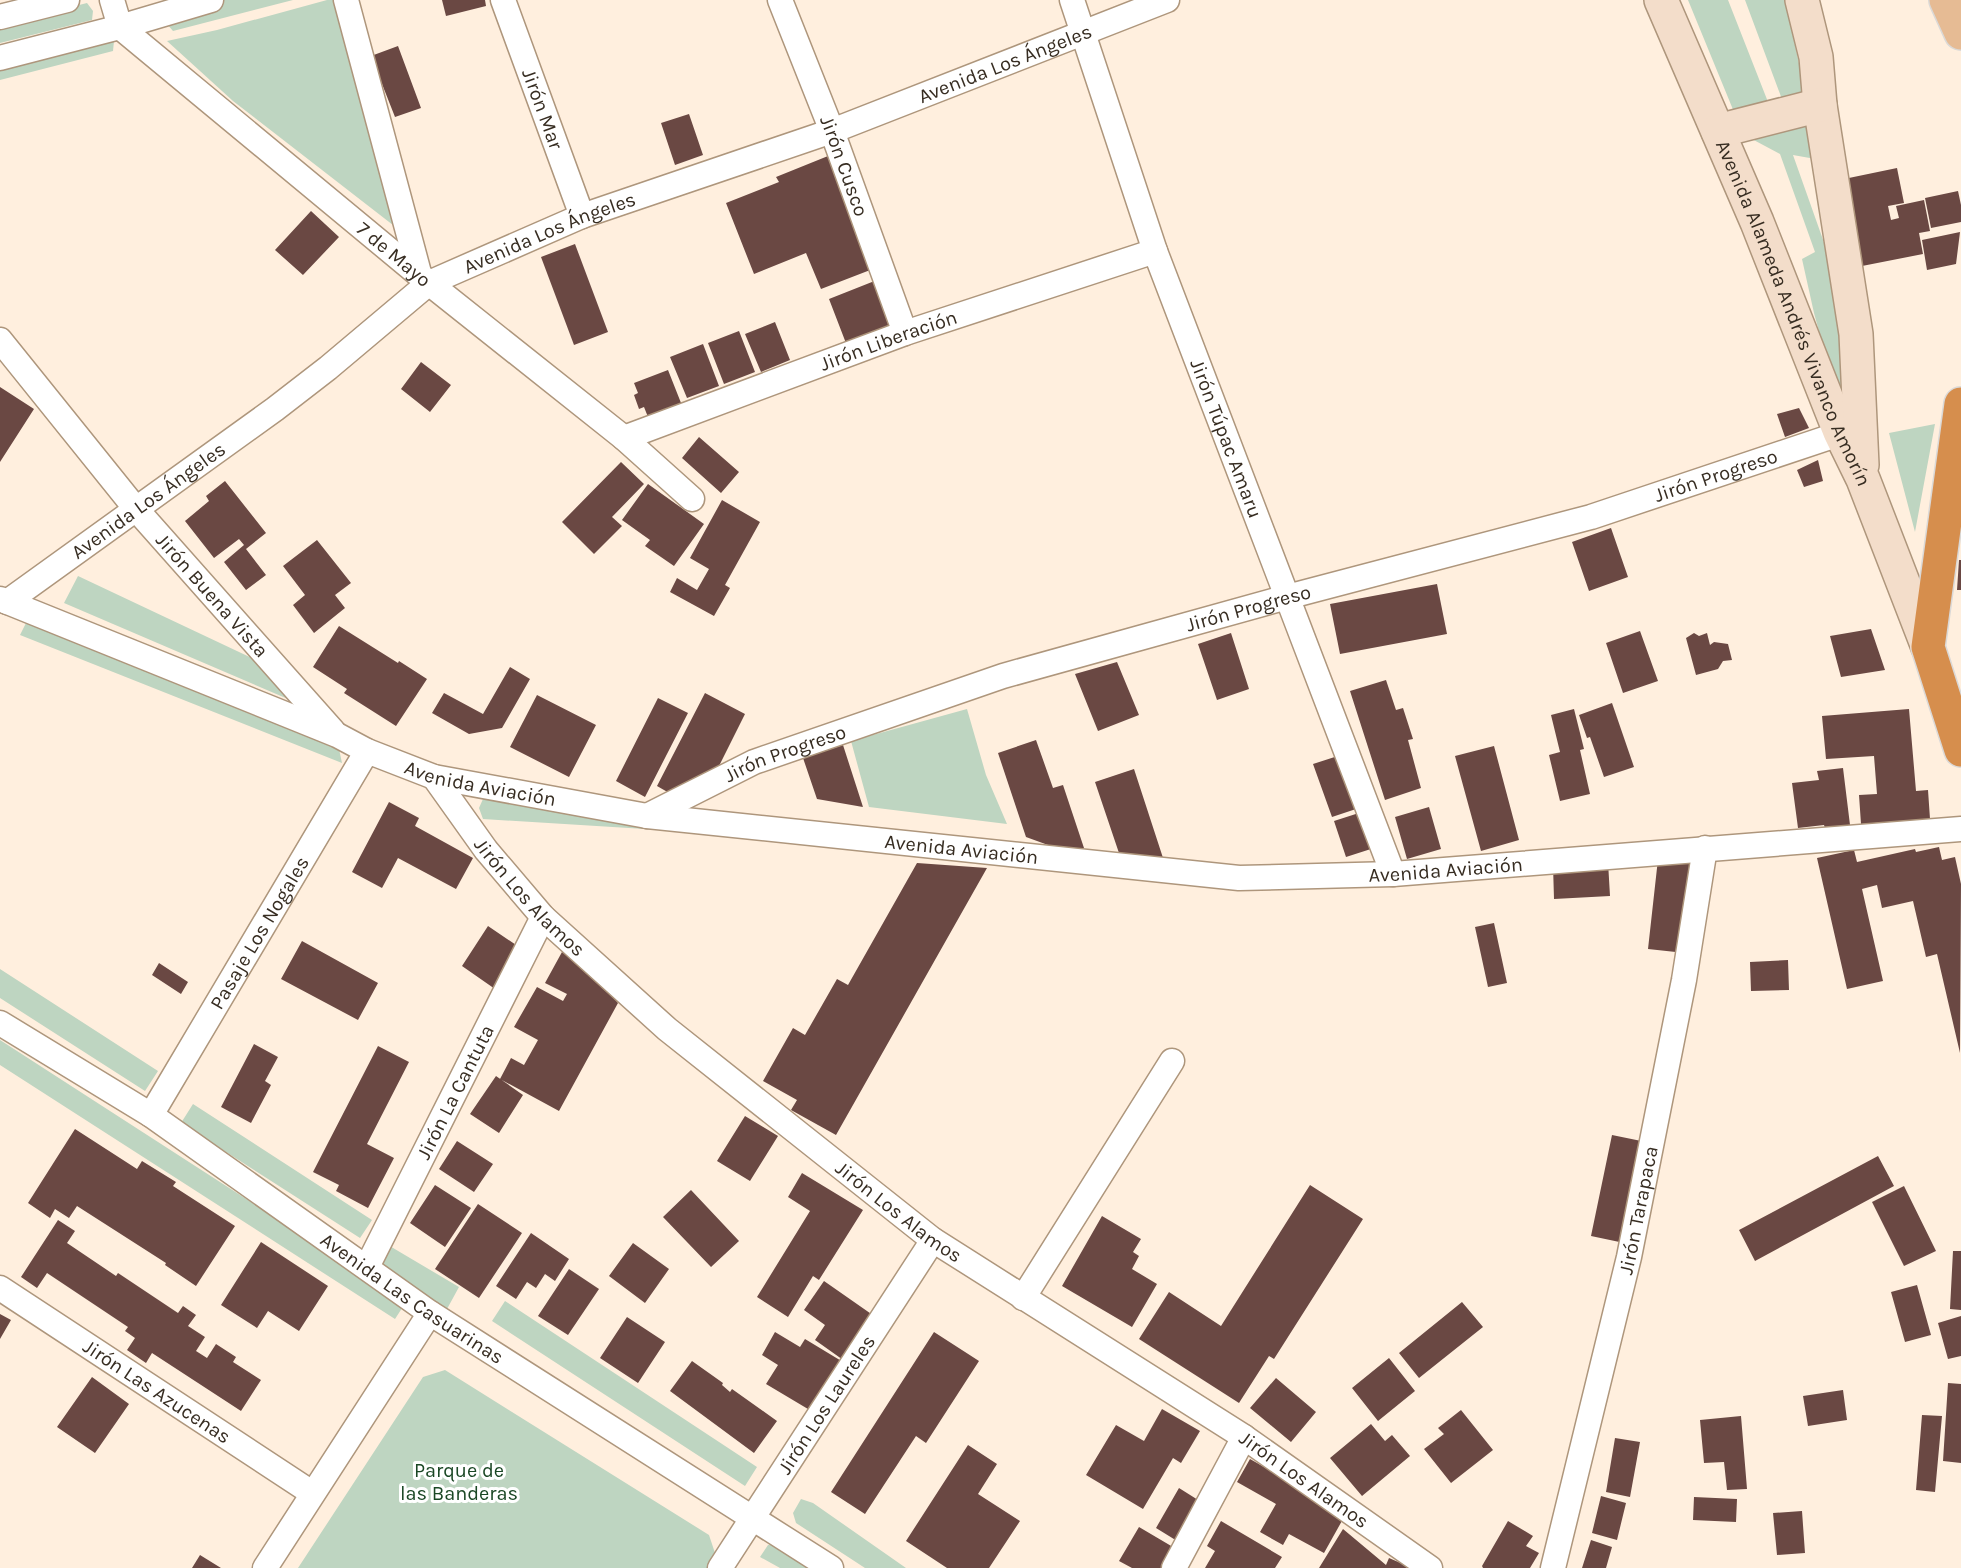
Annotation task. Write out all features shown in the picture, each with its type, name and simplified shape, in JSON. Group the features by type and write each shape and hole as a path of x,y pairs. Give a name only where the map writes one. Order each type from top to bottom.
{"highway":[{"path":"1961,404 1928,647 1961,750"}],"main road":[{"path":"1946,0 1961,33"}],"street":[{"path":"0,17 67,0"},
{"path":"112,0 120,27"},
{"path":"0,58 120,27 211,0"},
{"path":"346,0 424,278"},
{"name":"Jirón Mar","path":"503,0 582,216"},
{"name":"Jirón Cusco","path":"780,0 832,130 905,333"},
{"name":"Jirón Túpac Amaru","path":"1072,0 1155,250 1393,874"},
{"name":"Avenida Los Ángeles","path":"4,600 275,409 328,368 424,278 582,216 832,130 1167,0"},
{"name":"Avenida Alameda Andrés Vivanco Amorín","path":"1661,0 1850,430 1863,479 1928,647"},
{"name":"Avenida Alameda Andrés Vivanco Amorín","path":"1802,0 1816,57 1820,105 1856,334 1850,430"},
{"name":"7 de Mayo","path":"120,27 424,278 624,438 692,499"},
{"path":"1719,131 1820,105"},
{"name":"Jirón Liberación","path":"624,438 905,333 1155,250"},
{"name":"Jirón Buena Vista","path":"0,340 136,509 337,735"},
{"name":"Jirón Progreso","path":"647,816 754,762 1003,676 1287,597 1591,518 1850,430"},
{"name":"Avenida Aviación","path":"4,600 337,735 367,751 434,777 647,816 1239,878 1393,874 1961,829"},
{"name":"Pasaje Los Nogales","path":"151,1115 367,751"},
{"name":"Jirón Los Alamos","path":"434,777 486,850 543,917 667,1029 933,1240 1244,1437 1430,1568"},
{"name":"Jirón Tarapaca","path":"1553,1568 1629,1257 1684,980 1705,848"},
{"name":"Jirón La Cantuta","path":"367,1267 543,917"},
{"name":"Avenida Las Casuarinas","path":"0,1023 151,1115 430,1313 831,1568"},
{"path":"1023,1298 1172,1062"},
{"name":"Jirón Los Laureles","path":"720,1568 933,1240"},
{"name":"Jirón Las Azucenas","path":"0,1288 312,1493"},
{"path":"265,1568 430,1313"},
{"path":"1174,1568 1244,1437"}],"green space":[{"path":"221,0 293,0 173,31 167,24"},
{"path":"327,0 338,0 411,239 233,101 167,41"},
{"path":"1688,0 1728,0 1768,102 1734,112"},
{"path":"1745,0 1785,0 1806,95 1783,102"},
{"path":"87,3 93,11 92,20 0,43 0,25"},
{"path":"112,37 113,51 0,80 0,62"},
{"path":"1818,122 1821,160 1793,155 1827,251 1842,307 1842,415 1802,259 1815,252 1780,154 1750,138"},
{"path":"1935,424 1915,532 1889,433"},
{"path":"78,576 260,662 302,705 64,603"},
{"path":"28,619 339,749 342,763 20,635"},
{"path":"967,709 986,775 1007,824 869,807 851,741"},
{"path":"483,799 496,799 661,830 483,819 479,808"},
{"path":"0,969 158,1071 145,1091 0,998"},
{"path":"0,1040 406,1302 395,1319 0,1065"},
{"path":"193,1104 372,1220 360,1238 181,1123"},
{"path":"388,1245 459,1287 447,1309 375,1267"},
{"path":"505,1301 757,1467 745,1486 492,1321"},
{"name":"Parque de las Banderas","path":"445,1370 709,1535 716,1556 708,1568 298,1568 423,1377"},
{"path":"801,1499 813,1503 906,1568 865,1568 796,1523 793,1513"},
{"path":"776,1543 814,1568 780,1568 760,1557 768,1545"}],"building":[{"path":"442,0 485,0 486,6 446,16"},
{"path":"398,46 421,108 395,117 371,56"},
{"path":"689,114 703,155 675,165 661,123"},
{"path":"833,154 878,267 821,289 806,253 754,274 726,203 779,182 776,177"},
{"path":"1897,168 1904,203 1888,206 1891,220 1899,218 1896,206 1924,200 1930,231 1919,233 1923,254 1862,266 1844,179"},
{"path":"1958,191 1961,222 1931,228 1925,198"},
{"path":"311,211 339,237 303,275 275,250"},
{"path":"1960,232 1956,264 1927,270 1922,240"},
{"path":"575,244 608,332 574,345 541,257"},
{"path":"877,280 898,332 849,351 829,299"},
{"path":"775,322 790,360 761,372 745,334"},
{"path":"739,331 755,372 724,384 708,343"},
{"path":"703,344 719,386 687,398 670,357"},
{"path":"421,362 451,385 430,412 401,389"},
{"path":"668,370 683,408 650,422 644,407 639,409 634,395 638,393 634,383"},
{"path":"0,387 34,409 0,462"},
{"path":"1799,408 1809,428 1785,437 1777,414"},
{"path":"699,437 739,472 721,493 682,458"},
{"path":"1818,460 1823,481 1804,487 1797,470"},
{"path":"621,462 644,484 612,517 622,526 594,554 562,522"},
{"path":"225,481 266,533 246,549 266,575 246,590 224,562 244,545 239,539 214,558 185,521 209,501 206,496"},
{"path":"648,484 704,524 674,566 645,546 650,540 622,520"},
{"path":"722,500 760,522 725,585 730,588 714,616 670,592 677,578 697,590 709,569 690,558"},
{"path":"1611,528 1628,577 1589,591 1572,542"},
{"path":"317,540 351,583 335,595 345,608 314,633 293,605 305,595 283,566"},
{"path":"1959,560 1961,560 1961,590 1957,590"},
{"path":"1437,584 1447,634 1340,654 1330,604"},
{"path":"339,626 427,679 396,726 344,693 347,689 313,667"},
{"path":"1871,629 1885,670 1841,677 1830,636"},
{"path":"1640,631 1658,681 1623,693 1606,643"},
{"path":"1231,633 1249,689 1217,700 1198,644"},
{"path":"1694,633 1699,636 1707,633 1710,645 1714,642 1728,644 1732,660 1723,661 1718,669 1696,675 1686,638"},
{"path":"1117,662 1139,715 1098,731 1075,674"},
{"path":"510,667 530,679 502,728 469,734 432,713 444,693 483,714"},
{"path":"1386,680 1396,710 1403,708 1413,739 1408,740 1421,788 1385,800 1350,691"},
{"path":"705,693 745,714 719,766 671,794 657,786"},
{"path":"537,695 596,725 569,777 510,747"},
{"path":"658,698 688,713 645,797 616,781"},
{"path":"1612,703 1634,767 1604,777 1590,737 1587,738 1579,715"},
{"path":"1574,709 1584,749 1580,750 1590,794 1560,801 1549,755 1560,752 1551,715"},
{"path":"1909,709 1916,791 1928,790 1930,819 1861,824 1859,795 1877,794 1874,756 1826,759 1822,716"},
{"path":"1036,740 1053,788 1063,785 1084,848 1070,853 1026,837 998,753"},
{"path":"843,745 863,807 817,799 803,758"},
{"path":"1494,746 1519,840 1481,851 1455,756"},
{"path":"1344,754 1362,807 1332,817 1313,764"},
{"path":"1843,768 1850,825 1798,828 1792,783 1819,780 1817,771"},
{"path":"1134,769 1164,861 1120,856 1095,782"},
{"path":"389,802 419,818 415,826 473,858 456,889 398,858 382,888 352,872"},
{"path":"1429,807 1441,849 1407,859 1395,817"},
{"path":"1362,812 1374,848 1346,857 1334,821"},
{"path":"1939,847 1942,860 1955,857 1961,884 1960,1053 1937,954 1926,957 1913,901 1882,908 1877,885 1862,889 1883,981 1847,989 1817,858 1854,850 1857,862 1915,849 1916,852"},
{"path":"1658,859 1696,863 1685,953 1648,949"},
{"path":"1608,862 1610,896 1554,899 1553,865"},
{"path":"917,863 987,868 836,1135 791,1110 797,1100 763,1081 793,1028 805,1035 837,979 848,985"},
{"path":"1494,923 1507,983 1488,987 1475,927"},
{"path":"488,926 522,949 495,989 462,966"},
{"path":"302,941 378,983 358,1020 281,979"},
{"path":"562,952 587,965 618,1003 559,1111 500,1079 511,1058 524,1065 538,1040 514,1027 537,987 563,1001 567,994 545,983"},
{"path":"1788,960 1789,990 1751,991 1750,962"},
{"path":"159,963 188,982 181,994 152,975"},
{"path":"254,1044 278,1057 265,1081 271,1085 251,1123 221,1107"},
{"path":"378,1046 409,1062 367,1144 394,1158 368,1208 336,1191 339,1185 313,1172"},
{"path":"496,1076 523,1095 499,1133 470,1114"},
{"path":"745,1116 778,1136 750,1181 717,1161"},
{"path":"75,1129 137,1169 142,1161 176,1182 173,1186 235,1226 196,1286 165,1265 166,1263 77,1206 69,1218 55,1209 50,1218 28,1203"},
{"path":"1612,1135 1651,1143 1629,1244 1591,1236"},
{"path":"457,1141 493,1164 474,1192 439,1169"},
{"path":"1878,1156 1894,1186 1755,1261 1739,1230"},
{"path":"802,1173 863,1210 819,1280 813,1276 788,1317 757,1297 810,1211 788,1197"},
{"path":"435,1185 471,1208 445,1247 410,1223"},
{"path":"1310,1185 1363,1219 1274,1359 1269,1356 1239,1403 1139,1339 1169,1292 1221,1326"},
{"path":"1904,1186 1936,1251 1904,1266 1872,1202"},
{"path":"691,1190 739,1241 711,1267 663,1217"},
{"path":"478,1204 522,1233 479,1298 435,1269"},
{"path":"1102,1216 1141,1239 1133,1252 1139,1256 1132,1269 1157,1284 1132,1327 1062,1286"},
{"path":"58,1220 75,1231 67,1243 116,1276 118,1273 178,1313 183,1306 196,1315 188,1326 205,1337 196,1351 207,1358 216,1344 236,1357 233,1362 261,1380 241,1411 152,1353 146,1363 127,1350 135,1338 125,1331 128,1327 47,1273 37,1288 21,1277"},
{"path":"531,1233 569,1259 555,1281 545,1274 536,1288 527,1282 516,1299 496,1286"},
{"path":"261,1242 328,1286 299,1331 268,1311 257,1328 221,1305"},
{"path":"633,1243 669,1269 645,1303 609,1276"},
{"path":"1953,1251 1961,1251 1961,1310 1950,1309"},
{"path":"569,1269 599,1289 568,1335 538,1316"},
{"path":"824,1281 877,1318 846,1362 815,1340 825,1325 804,1310"},
{"path":"1917,1285 1931,1335 1905,1342 1891,1292"},
{"path":"1462,1302 1483,1327 1419,1378 1399,1353"},
{"path":"0,1314 11,1320 0,1339"},
{"path":"1961,1316 1961,1356 1948,1359 1938,1323"},
{"path":"627,1317 665,1342 638,1383 600,1358"},
{"path":"775,1332 800,1347 805,1339 843,1362 813,1412 766,1384 778,1365 762,1355"},
{"path":"934,1332 979,1361 926,1443 916,1436 865,1514 831,1492"},
{"path":"1389,1358 1415,1391 1378,1421 1352,1388"},
{"path":"692,1361 723,1383 722,1385 730,1392 732,1389 777,1421 754,1453 670,1391"},
{"path":"92,1377 129,1404 95,1453 57,1427"},
{"path":"1276,1378 1316,1412 1291,1442 1250,1408"},
{"path":"1948,1383 1961,1384 1961,1463 1943,1461"},
{"path":"1843,1390 1847,1420 1808,1426 1803,1396"},
{"path":"1162,1409 1200,1431 1181,1463 1173,1458 1143,1509 1086,1475 1116,1425 1144,1441"},
{"path":"1461,1410 1493,1450 1451,1483 1424,1449 1444,1434 1438,1428"},
{"path":"1922,1415 1942,1416 1935,1492 1916,1490"},
{"path":"1741,1416 1747,1489 1727,1490 1724,1462 1704,1463 1700,1420"},
{"path":"1371,1424 1385,1441 1392,1435 1410,1456 1362,1496 1330,1458"},
{"path":"1615,1438 1640,1442 1630,1497 1606,1492"},
{"path":"968,1445 997,1464 978,1494 1020,1521 989,1568 947,1568 906,1541"},
{"path":"1250,1459 1334,1507 1343,1519 1324,1553 1289,1534 1283,1545 1260,1532 1276,1504 1237,1482"},
{"path":"1179,1488 1206,1505 1182,1544 1156,1528"},
{"path":"1601,1496 1626,1503 1617,1540 1592,1533"},
{"path":"1694,1497 1737,1499 1736,1522 1693,1520"},
{"path":"1802,1511 1805,1553 1777,1555 1773,1513"},
{"path":"1221,1521 1282,1557 1275,1568 1205,1568 1215,1551 1207,1546"},
{"path":"1508,1521 1533,1536 1526,1546 1539,1553 1530,1568 1483,1568 1482,1566"},
{"path":"1139,1527 1178,1550 1168,1568 1132,1568 1119,1561"},
{"path":"1343,1529 1386,1565 1389,1558 1412,1568 1319,1568"},
{"path":"1591,1540 1612,1547 1606,1568 1582,1568"},
{"path":"200,1555 221,1568 192,1568"}]}
